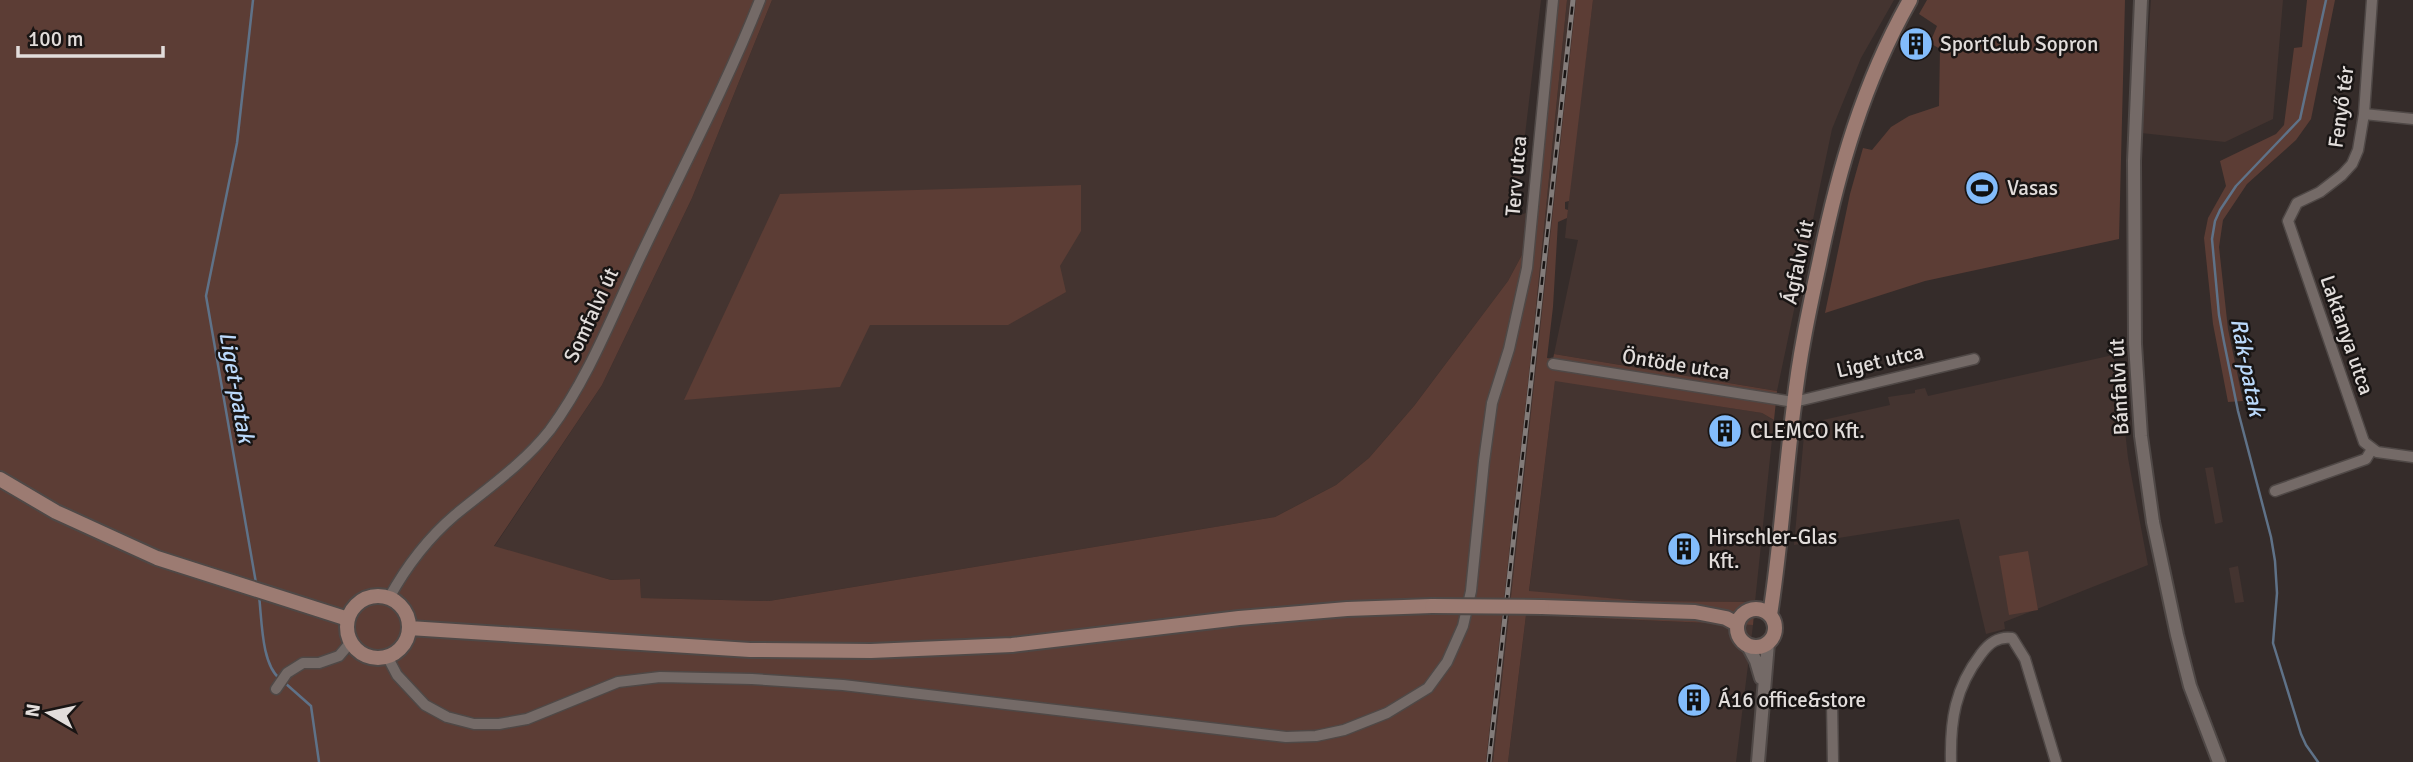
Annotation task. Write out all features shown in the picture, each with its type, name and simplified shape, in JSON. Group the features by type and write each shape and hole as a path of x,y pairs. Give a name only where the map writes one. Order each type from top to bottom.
{"main road":[{"name":"Ágfalvi út","path":"1764,612 1778,547 1794,401 1811,299 1839,177 1861,104 1892,33 1910,0"},
{"path":"0,479 56,512 158,558 348,619"},
{"path":"381,596 389,598 404,610 409,628 402,646 387,656 370,657 350,643 348,619 364,599 381,596"},
{"path":"409,628 750,650 872,651 1012,645 1239,618 1347,609 1432,606 1695,612 1735,618 1751,609 1764,612 1774,622 1775,631 1768,643 1758,647 1748,646 1739,637 1735,618"}],"street":[{"name":"Somfalvi út","path":"389,598 414,558 453,517 525,458 550,430 567,404 587,370 663,208 723,89 760,0"},
{"name":"Terv utca","path":"387,656 397,675 425,705 447,717 474,724 499,724 527,719 618,682 660,677 843,685 1286,737 1316,736 1344,730 1387,713 1428,688 1447,662 1463,626 1471,591 1492,403 1507,355 1527,268 1553,0"},
{"name":"Bánfalvi út","path":"2141,0 2134,161 2135,344 2141,436 2153,522 2177,635 2194,696 2219,762"},
{"name":"Fenyő tér","path":"2291,230 2288,221 2297,203 2320,192 2342,175 2352,164 2358,150 2364,114 2372,0"},
{"path":"2364,114 2413,119"},
{"name":"Laktanya utca","path":"2291,230 2364,442 2372,449"},
{"name":"Liget utca","path":"1794,401 1974,359"},
{"name":"Öntöde utca","path":"1553,364 1794,401"},
{"path":"2275,491 2365,459 2372,449 2413,457"},
{"path":"1951,762 1952,726 1964,678 1984,650 1999,638 2012,638 2025,659 2056,762"},
{"path":"280,683 303,663 319,663 339,656 350,643"},
{"path":"1758,762 1768,643"},
{"path":"1748,646 1756,660 1764,689"},
{"path":"1832,702 1833,762"}],"shaded area":[{"path":"0,0 772,0 692,198 602,385 494,546 611,580 640,579 641,598 769,601 1275,517 1336,485 1369,458 1414,406 1508,281 1531,238 1559,0 1567,0 1486,762 0,762"},
{"path":"772,0 1541,0 1518,194 1521,215 1528,212 1531,238 1508,281 1414,406 1369,458 1336,485 1275,517 769,601 641,598 640,579 611,580 494,547 602,385 692,198"},
{"path":"1567,0 1576,0 1545,294 1493,762 1486,762 1531,356"},
{"path":"1576,0 1593,0 1569,201 1565,202 1567,218 1558,222 1547,358 1553,359 1554,354 1777,391 1774,420 1762,413 1555,381 1529,591 1642,601 1755,602 1753,625 1526,615 1508,762 1493,762"},
{"path":"1593,0 1894,0 1861,58 1832,129 1777,391 1554,354 1578,240 1565,238"},
{"path":"1927,0 2125,0 2119,239 1925,281 1825,313 1850,194 1863,148 1872,150 1891,127 1909,116 1939,106 1940,49 1930,43 1937,26 1919,14"},
{"path":"2151,0 2283,0 2273,119 2225,142 2141,133"},
{"path":"2307,0 2335,0 2311,119 2296,140 2247,184 2223,220 2219,247 2228,329 2243,401 2228,402 2213,324 2204,238 2208,218 2226,186 2220,161 2276,134 2284,125 2294,48 2302,47"},
{"path":"1081,185 1081,231 1060,266 1066,292 1008,325 870,325 840,387 684,400 780,194"},
{"path":"2113,355 2128,458 2148,565 2004,622 2005,629 1986,634 1959,519 1794,545 1805,424 1890,405 1888,397 1915,393 1915,390 1925,388 1928,396"},
{"path":"1555,380 1762,413 1774,420 1755,602 1642,601 1529,592"},
{"path":"2213,467 2223,522 2215,524 2205,468"},
{"path":"2028,551 2038,610 2009,615 1999,556"},
{"path":"2238,566 2244,602 2235,603 2229,568"},
{"path":"1526,615 1753,625 1736,762 1508,762"}],"waterway":[{"name":"Liget-patak","path":"253,0 237,143 206,296 256,583"},
{"name":"Rák-patak","path":"2318,762 2301,734 2273,643 2277,593 2275,561 2224,342 2212,239 2215,221 2236,186 2300,119 2326,0"},
{"name":"Liget-patak","path":"259,596 266,652 269,663 280,679"},
{"name":"Liget-patak","path":"285,683 311,706 319,762"}],"railway":[{"path":"1489,762 1573,0"}],"place":[{"name":"SportClub Sopron","path":"1916,44"},
{"name":"Vasas","path":"1982,188"},
{"name":"CLEMCO Kft.","path":"1725,431"},
{"name":"Hirschler-Glas Kft.","path":"1684,549"},
{"name":"Á16 office&store","path":"1694,700"}]}
